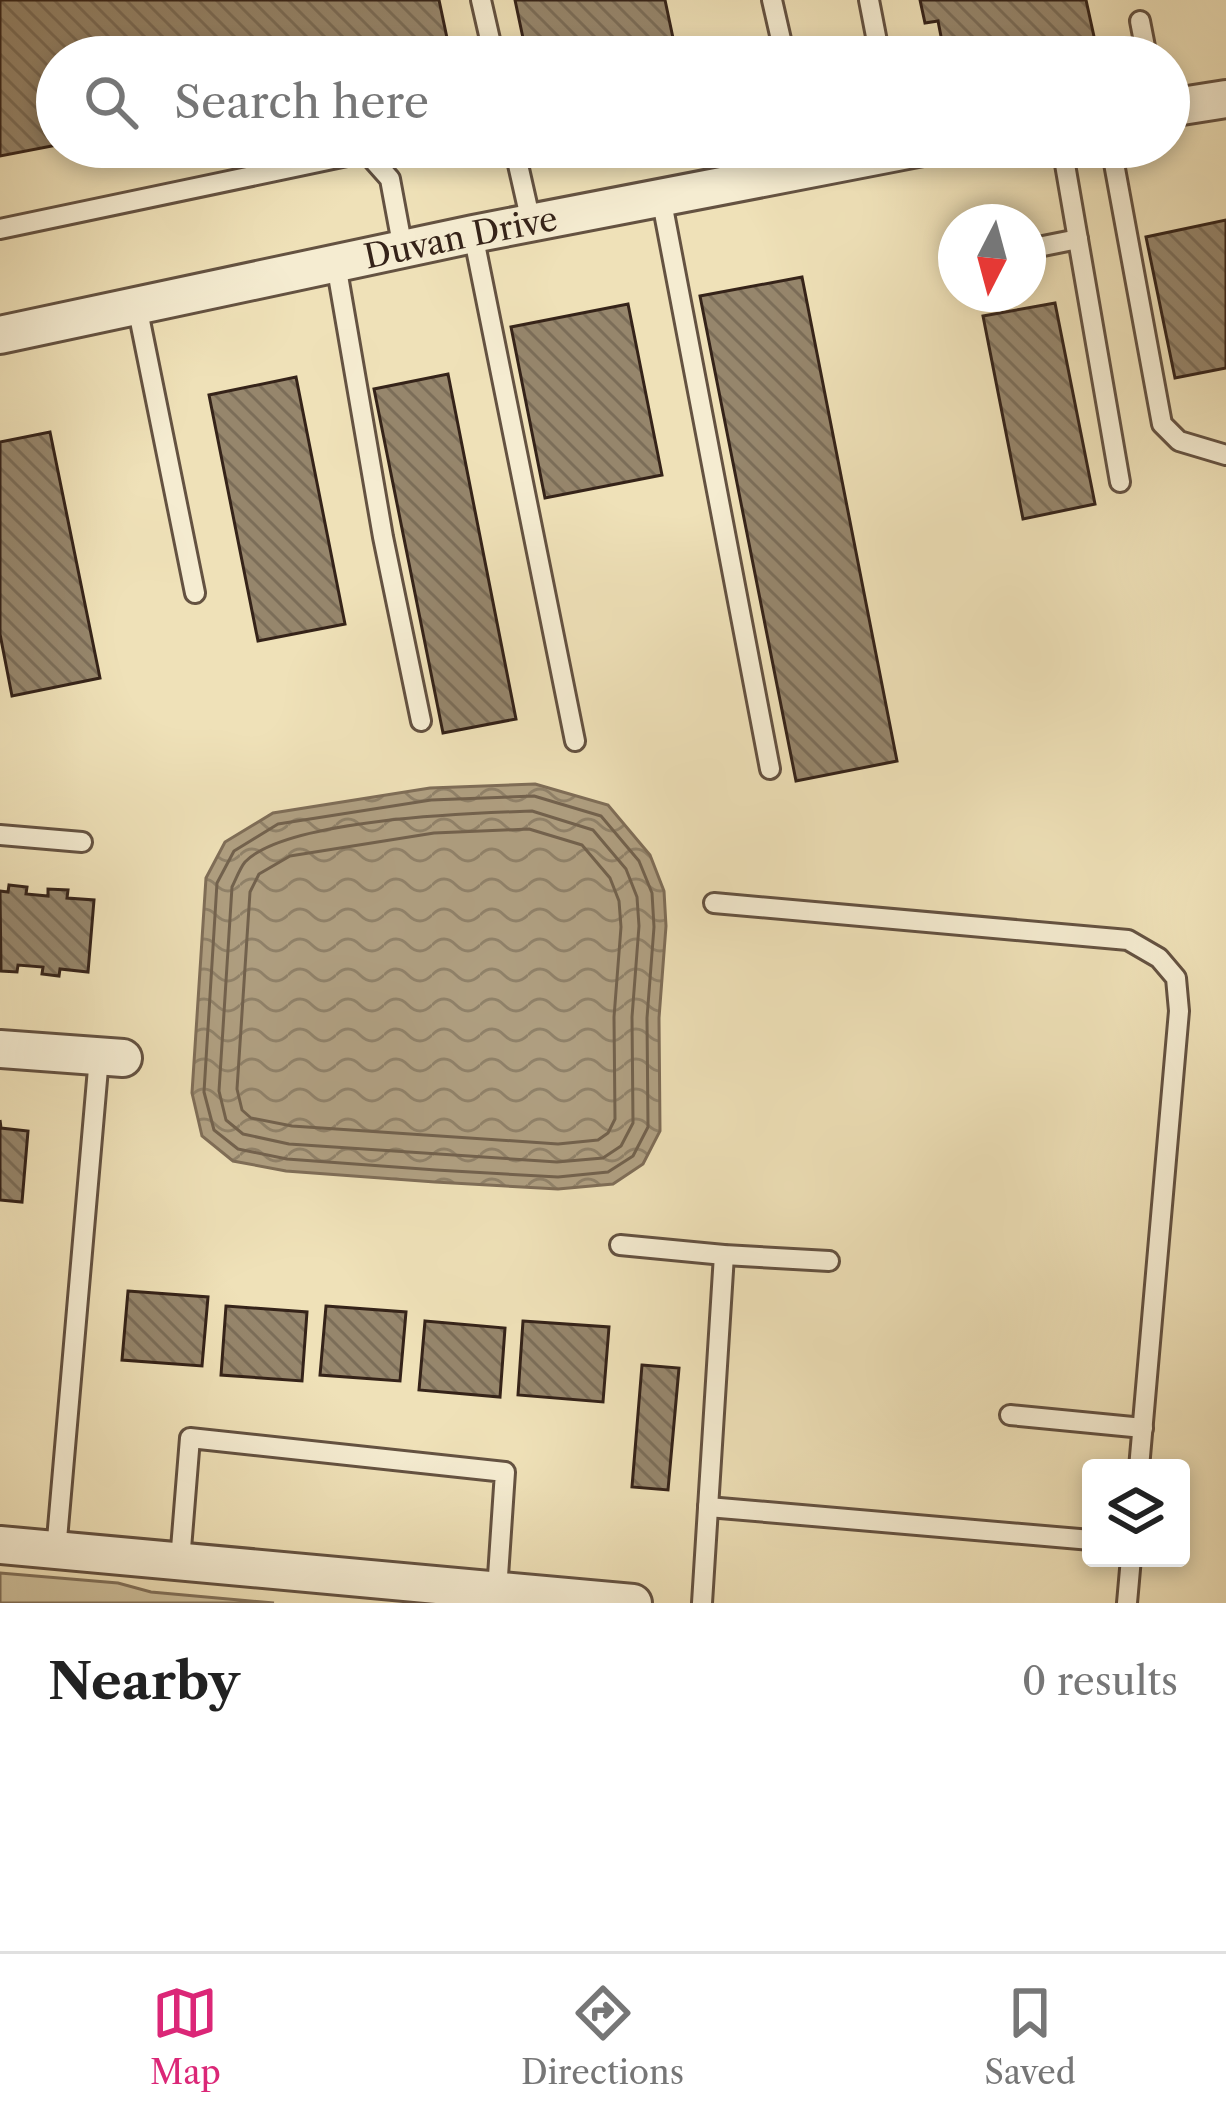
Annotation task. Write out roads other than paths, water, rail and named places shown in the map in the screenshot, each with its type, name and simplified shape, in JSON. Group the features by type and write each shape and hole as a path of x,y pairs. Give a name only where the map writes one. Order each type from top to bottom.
{"street":[{"path":"1190,105 1226,99"},
{"name":"Duvan Drive","path":"0,335 662,197 771,168"},
{"path":"0,1049 111,1057"},
{"path":"0,1545 633,1603"}],"lane":[{"path":"482,0 490,36"},
{"path":"772,0 780,36"},
{"path":"869,0 876,36"},
{"path":"1141,21 1144,36"},
{"path":"0,229 290,168"},
{"path":"380,168 390,179 403,249"},
{"path":"519,168 531,222"},
{"path":"1066,168 1120,482"},
{"path":"1115,168 1162,424 1180,441 1226,455"},
{"path":"662,197 770,769"},
{"path":"473,233 574,741"},
{"path":"1046,245 1078,239"},
{"path":"336,263 383,537 421,721"},
{"path":"137,306 195,593"},
{"path":"0,835 82,842"},
{"path":"714,903 1128,940 1159,958 1176,978 1179,1011 1140,1459"},
{"path":"56,1551 111,1057"},
{"path":"620,1245 829,1261"},
{"path":"702,1603 724,1256"},
{"path":"1010,1415 1143,1428"},
{"path":"180,1562 190,1438 506,1472 497,1591"},
{"path":"708,1507 1082,1539"},
{"path":"1127,1603 1130,1567"}],"water":[{"path":"535,784 608,805 650,855 664,891 660,1131 643,1164 613,1184 558,1189 435,1182 286,1171 233,1161 202,1136 192,1093 206,878 225,842 273,813 430,788"}]}
